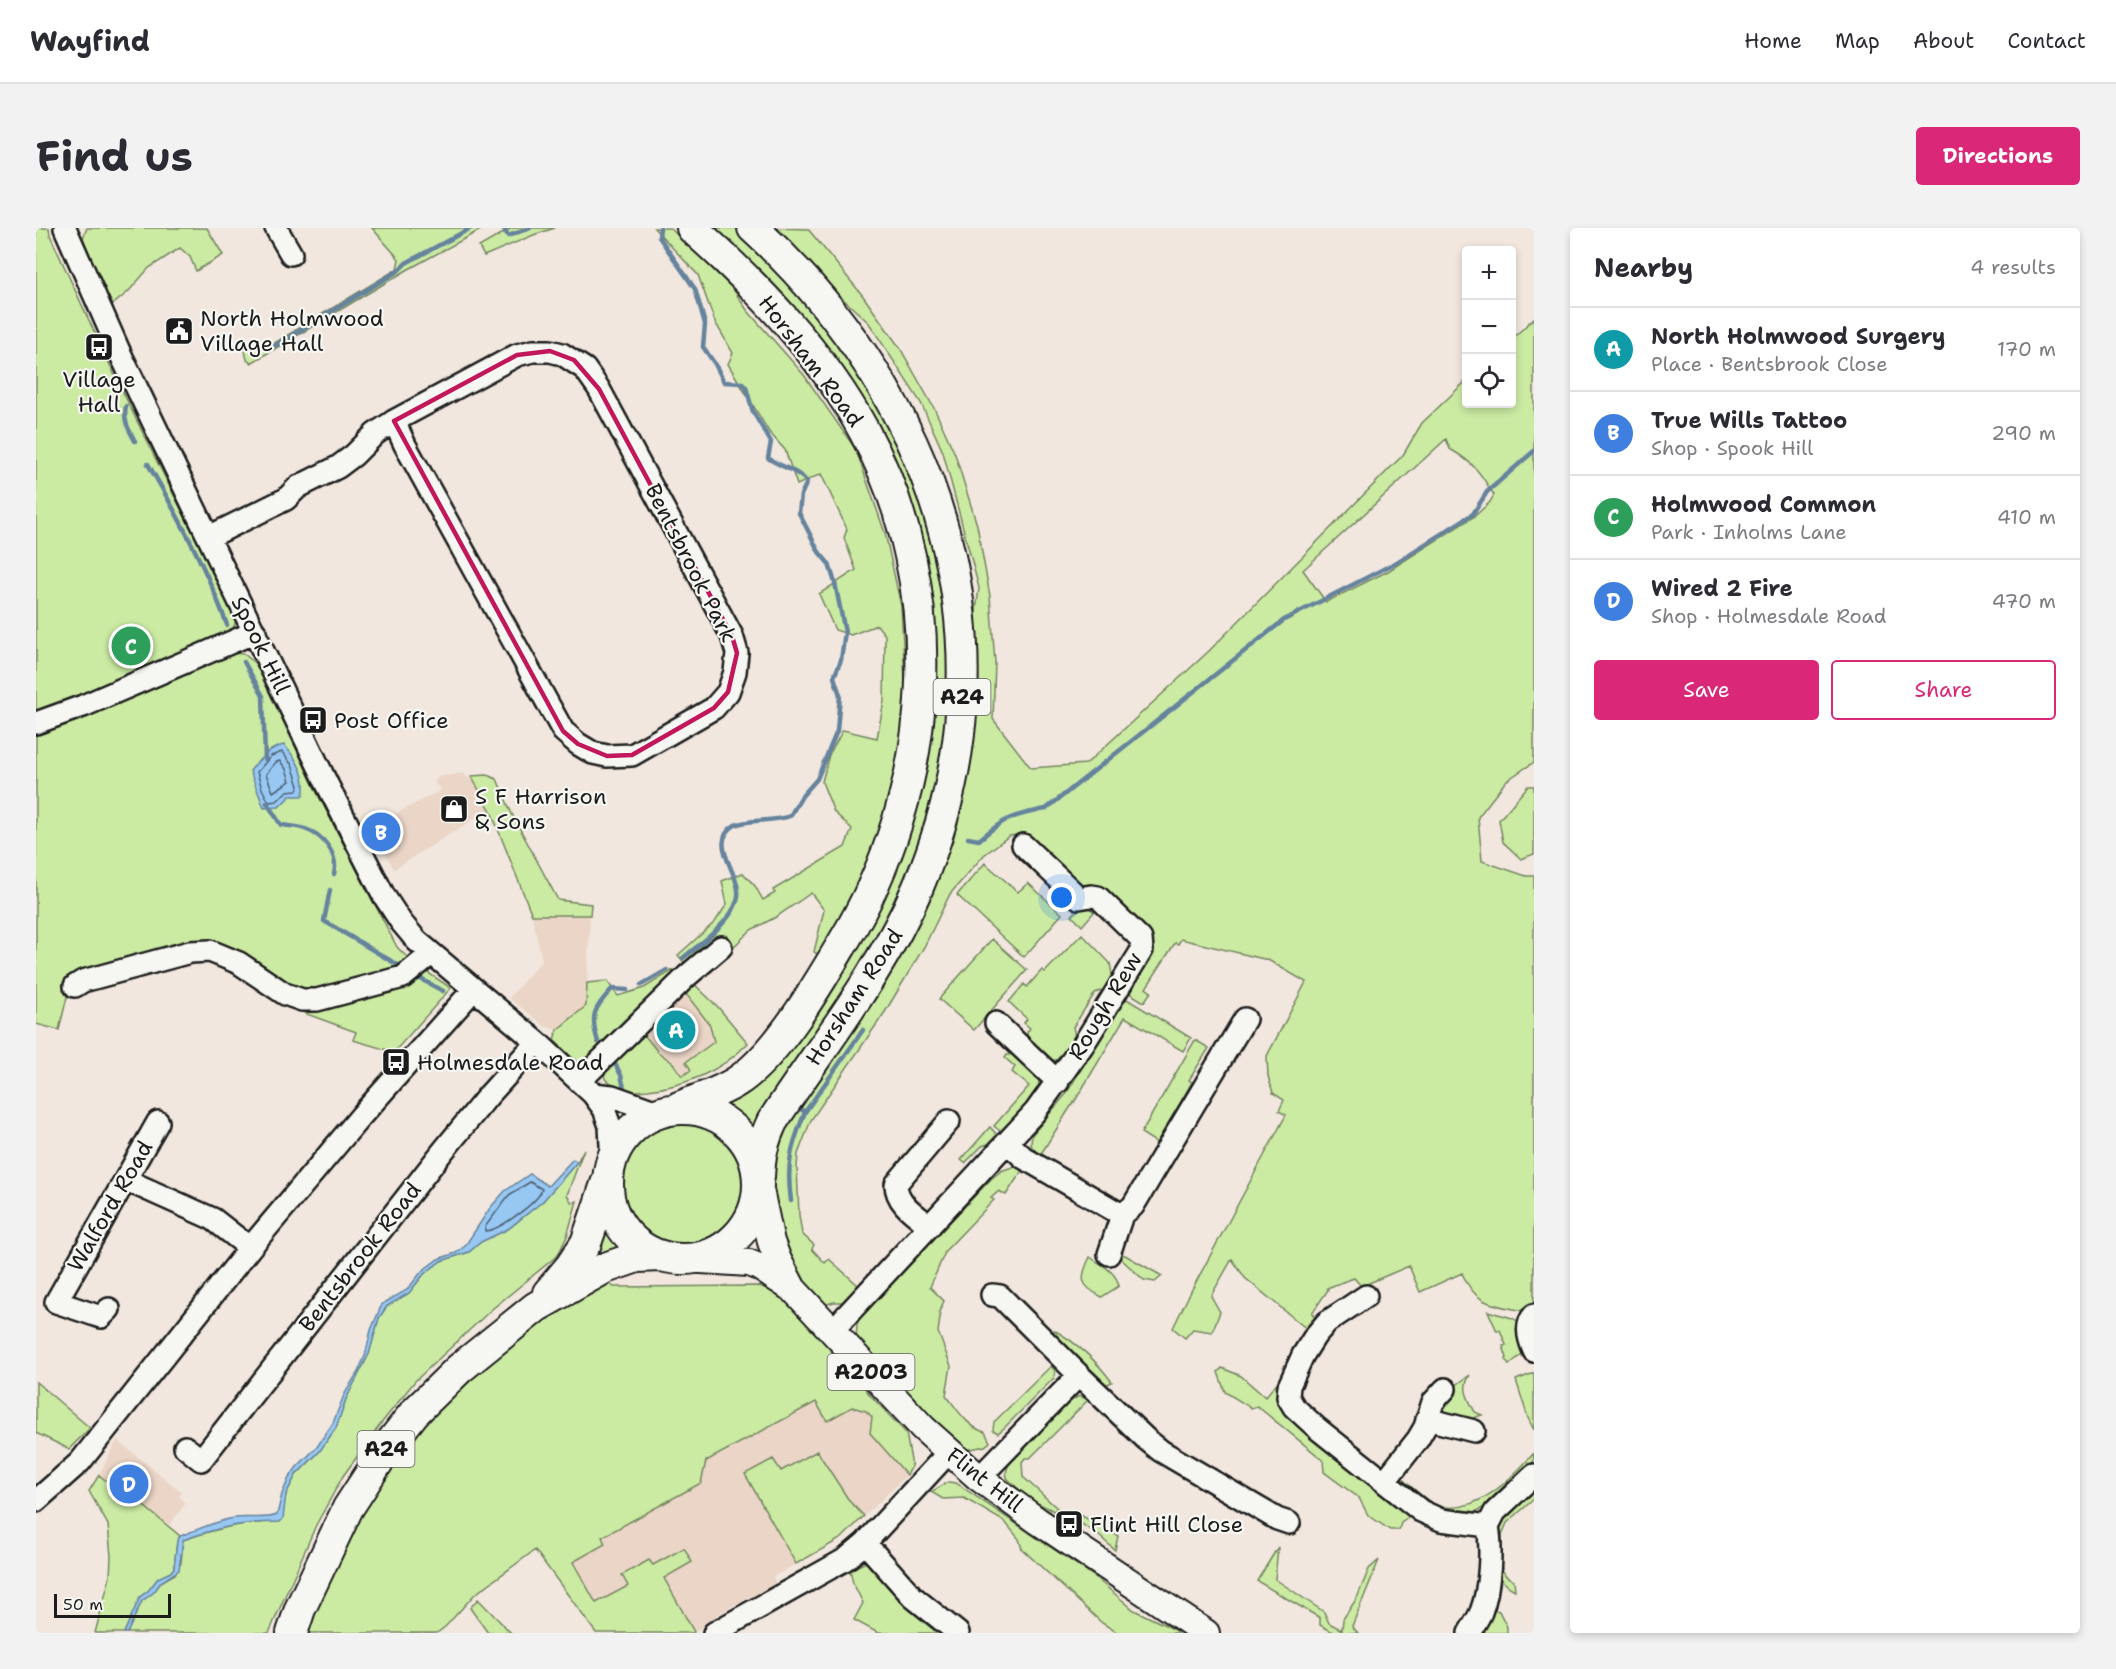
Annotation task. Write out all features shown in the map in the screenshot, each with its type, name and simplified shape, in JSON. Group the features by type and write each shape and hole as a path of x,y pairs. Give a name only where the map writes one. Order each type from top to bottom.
{"highway":[{"name":"Horsham Road","path":"668,1110 736,1082 753,1069 771,1049 821,979 850,932 894,837 906,794 920,708 920,614 910,559 898,512 864,432 846,401 795,332 760,291 692,228"},
{"name":"Horsham Road","path":"753,228 793,268 865,356 896,407 917,451 936,498 947,537 961,627 963,672 961,716 947,800 919,886 872,977 772,1122 760,1154 759,1181"},
{"path":"668,1110 702,1112 721,1120 739,1135 749,1151 759,1181 755,1210 746,1226 729,1243 711,1253 673,1258 639,1245 622,1229 609,1193 611,1167 619,1144 630,1130 668,1110"},
{"name":"A24","path":"536,1307 570,1267 586,1243 611,1167"},
{"name":"A24","path":"292,1633 300,1609 348,1508 389,1445 414,1413 459,1369 536,1307 605,1268 637,1257 673,1258"}],"main road":[{"name":"Flint Hill","path":"759,1181 771,1242 794,1290"},
{"name":"Flint Hill","path":"673,1258 749,1263 794,1290 948,1453 1038,1521 1206,1633"}],"street":[{"name":"Spook Hill","path":"65,228 123,359 328,786 384,896 400,922 431,954 537,1042 587,1088 604,1109 610,1126 611,1167"},
{"path":"276,228 291,254"},
{"name":"Bentsbrook Park","path":"205,529 278,490 298,487 338,467 375,434 394,421 517,355 533,351 549,351 568,357 585,369 604,399 732,636 737,652 735,672 728,692 714,708 632,755 607,756 593,753 578,744 563,731 405,445 394,421"},
{"path":"36,723 83,706 255,632"},
{"name":"Rough Rew","path":"832,1330 1035,1112 1059,1082 1142,950 1141,939 1098,897 1079,898 1023,845"},
{"path":"668,1110 587,1088 687,976 721,947"},
{"path":"75,986 82,981 190,952 210,951 239,963 285,994 302,1000 317,1000 403,977 431,954"},
{"path":"36,1502 80,1462 250,1248 361,1116 474,989"},
{"path":"1109,1254 1122,1215 1133,1206 1245,1019"},
{"name":"Rough Rew","path":"996,1023 1059,1082"},
{"name":"Bentsbrook Road","path":"185,1447 201,1460 443,1151 488,1096 537,1042"},
{"path":"930,1226 900,1199 896,1192 896,1184 949,1121"},
{"name":"Walford Road","path":"109,1309 101,1317 56,1302 158,1122"},
{"path":"1007,1142 1024,1158 1122,1215"},
{"path":"126,1180 213,1219 250,1248"},
{"path":"992,1295 1000,1296 1135,1430 1161,1450 1277,1519 1289,1523"},
{"path":"1366,1296 1327,1322 1315,1336 1303,1355 1289,1386 1288,1397 1294,1407 1318,1429 1421,1511 1441,1520 1488,1526"},
{"path":"1534,1315 1530,1320 1529,1335 1534,1351"},
{"path":"979,1478 1079,1376"},
{"path":"1385,1481 1418,1438 1432,1402 1445,1389"},
{"path":"1427,1419 1474,1431"},
{"path":"714,1633 846,1559 865,1543 948,1453"},
{"path":"1469,1633 1481,1611 1486,1592 1490,1540 1488,1526 1495,1512 1534,1475"},
{"path":"865,1543 913,1597 957,1633"}],"highlighted area":[{"path":"550,351 574,360 599,389 732,636 737,653 728,692 714,708 632,755 607,756 578,744 563,731 394,421 517,355"}],"shaded area":[{"path":"464,773 467,778 471,776 490,809 394,869 371,827 441,790 434,782 439,777"},
{"path":"553,913 590,915 586,1006 557,1030 545,1026 509,998 542,960 532,915"},
{"path":"687,986 712,1011 723,1065 682,1077 673,1063 658,1052 641,1031"},
{"path":"556,1337 866,1411 872,1417 896,1463 907,1475 842,1538 773,1577 776,1583 716,1615 717,1619 692,1633 596,1633 535,1549"},
{"path":"117,1440 182,1492 179,1497 186,1503 169,1525 139,1502 136,1505 99,1475"}],"green space":[{"path":"36,228 49,228 72,283 139,424 234,610 235,623 228,635 231,653 244,654 257,665 318,795 397,947 413,963 451,988 394,1052 353,1040 356,1032 304,1013 305,993 214,944 67,989 59,1030 36,1024"},
{"path":"87,228 207,228 223,255 196,271 190,257 180,248 149,268 129,291 110,307 83,238"},
{"path":"372,228 484,228 407,270 251,363 247,360 245,351 267,340 273,344 397,269 399,259"},
{"path":"512,228 555,228 484,256 479,247"},
{"path":"654,228 670,228 733,289 747,310 804,375 856,450 885,533 901,606 906,699 897,777 881,835 844,915 819,955 814,952 824,910 811,893 776,917 751,930 729,951 686,965 678,955 715,922 727,904 722,881 743,873 755,886 763,900 775,893 773,890 845,847 852,829 834,812 822,782 829,755 843,730 877,738 884,701 885,635 877,625 851,635 835,630 819,594 856,570 844,538 847,529 821,474 797,485 785,450 769,432 728,364 733,353 715,322 698,275"},
{"path":"706,228 739,228 767,254 867,376 925,499 951,622 948,749 909,888 754,1138 737,1118 714,1104 759,1076 921,782 902,498"},
{"path":"772,228 808,229 863,296 900,348 935,410 955,454 977,525 990,596 995,663 993,719 1031,768 1086,764 1209,651 1403,455 1422,423 1462,385 1462,408 1516,408 1516,335 1534,318 1534,762 1506,781 1478,817 1482,861 1526,876 1534,876 1534,1303 1524,1311 1494,1305 1479,1298 1467,1284 1462,1273 1420,1292 1409,1266 1369,1283 1371,1288 1363,1288 1354,1278 1327,1288 1328,1290 1312,1313 1317,1321 1308,1330 1245,1278 1232,1259 1211,1296 1220,1312 1212,1332 1193,1329 1185,1338 1173,1328 1286,1115 1279,1111 1284,1100 1273,1093 1268,1076 1267,1056 1306,982 1268,960 1181,939 1178,944 1175,943 1146,988 1151,992 1144,1002 1126,991 1153,945 1141,932 1144,926 1103,886 1087,891 1025,834 1009,836 984,855 950,894 924,947 885,1012 811,1120 798,1154 799,1215 802,1234 814,1245 812,1249 825,1263 829,1259 859,1286 842,1302 820,1306 797,1278 786,1255 768,1169 776,1128 868,996 970,682 977,681 973,635 979,588 943,452 921,403 869,323 815,273","holes":["1446,439 1450,449 1465,459 1480,474 1494,495 1490,502 1475,516 1388,571 1326,602 1303,570"]},
{"path":"487,775 497,779 512,814 558,900 591,904 590,915 532,915 490,809 471,776"},
{"path":"1528,786 1534,786 1534,854 1521,859 1503,842 1499,820"},
{"path":"985,863 1018,892 1028,883 1062,914 1024,957 957,895"},
{"path":"1084,906 1094,912 1082,926 1072,916"},
{"path":"1082,934 1110,963 1112,975 1104,990 1095,993 1073,1027 1075,1036 1060,1060 1049,1060 1028,1041 1027,1032 1030,1028 1024,1023 1027,1019 1009,1002 1024,984 1027,987 1042,970 1045,972"},
{"path":"992,939 1027,970 974,1030 939,999"},
{"path":"673,970 675,977 596,1056 580,1065 554,1040 557,1030 586,1006 587,983 607,981 618,996 644,988"},
{"path":"693,983 718,1007 748,1043 727,1062 715,1069 676,1085 627,1092 605,1079 603,1067 641,1031 658,1052 673,1063 682,1076 691,1070 686,1062 714,1042 710,1025 683,990"},
{"path":"1125,998 1191,1038 1183,1051 1125,1017 1039,1157 1031,1144 1032,1135 1066,1094"},
{"path":"1195,1040 1209,1048 1189,1080 1192,1082 1157,1143 1141,1133"},
{"path":"1017,1054 1036,1071 1039,1081 1037,1089 1026,1105 1000,1131 994,1126 1029,1086 1012,1072 1015,1067 1005,1058 1007,1055"},
{"path":"683,1122 707,1127 727,1140 740,1160 745,1184 740,1208 727,1228 707,1241 683,1246 659,1241 639,1228 626,1208 621,1184 626,1160 639,1140 659,1127"},
{"path":"990,1127 997,1135 965,1163 961,1160"},
{"path":"584,1149 567,1195 572,1203 577,1201 567,1236 558,1255 492,1309 415,1381 383,1421 343,1476 316,1525 269,1633 127,1633 142,1601 154,1592 161,1582 175,1574 181,1563 183,1540 231,1526 279,1522 286,1494 296,1475 319,1452 336,1428 346,1399 369,1354 379,1318 387,1306 409,1293 424,1274 441,1261 469,1252 480,1242 508,1229 543,1201 577,1162"},
{"path":"1015,1166 1023,1169 1006,1195 999,1191 991,1198 994,1200 946,1250 930,1287 944,1301 939,1312 938,1332 951,1366 946,1395 968,1422 985,1432 990,1442 985,1446 962,1451 856,1340 857,1324 863,1313 991,1179 1001,1171"},
{"path":"604,1217 618,1240 628,1249 586,1269"},
{"path":"1120,1254 1162,1276 1155,1282 1144,1280 1120,1258"},
{"path":"1090,1257 1115,1276 1119,1286 1102,1297 1089,1289 1084,1281 1084,1271"},
{"path":"605,1281 614,1287 759,1286 776,1292 825,1337 870,1395 906,1433 912,1466 907,1475 870,1433 872,1417 866,1411 852,1407 827,1421 816,1402 706,1461 701,1483 602,1537 605,1544 573,1562 596,1603 628,1586 622,1575 649,1560 653,1565 684,1548 692,1562 664,1578 694,1632 692,1633 596,1633 535,1550 474,1595 437,1633 299,1633 334,1551 424,1417 549,1310"},
{"path":"1488,1311 1514,1319 1521,1326 1525,1352 1509,1365 1503,1346 1506,1345"},
{"path":"1054,1330 1086,1353 1112,1382 1101,1387 1051,1333"},
{"path":"1051,1366 1055,1371 1054,1378 1004,1428 998,1433 993,1430 994,1422"},
{"path":"1222,1368 1241,1376 1265,1397 1281,1378 1411,1516 1401,1523 1399,1530 1390,1530 1368,1515 1359,1498 1324,1472 1323,1460 1257,1406 1251,1408 1225,1392 1218,1372"},
{"path":"1534,1373 1534,1430 1516,1380"},
{"path":"1470,1375 1466,1384 1466,1393 1475,1412 1482,1415 1465,1421 1439,1414 1448,1391"},
{"path":"36,1382 90,1428 69,1449 36,1433"},
{"path":"1080,1396 1088,1400 1030,1458 1025,1458 1022,1462 1023,1477 1057,1508 1054,1511 1029,1499 1007,1478 1006,1473 1013,1458 1042,1427"},
{"path":"817,1451 850,1502 864,1516 842,1538 796,1564 745,1474 773,1459 781,1471"},
{"path":"1534,1453 1533,1466 1495,1502 1471,1514 1436,1512 1395,1478 1400,1471 1401,1478 1435,1505 1453,1507 1467,1505 1480,1500 1504,1484"},
{"path":"99,1475 136,1505 139,1502 180,1536 177,1541 174,1568 171,1572 158,1578 140,1597 124,1633 95,1633 110,1577 111,1556 108,1525 89,1491"},
{"path":"948,1482 956,1483 1096,1578 1134,1610 1182,1633 1118,1633 1102,1623 1022,1549 1019,1539 1005,1522 964,1498 943,1499 931,1492"},
{"path":"1534,1484 1534,1499 1507,1523 1502,1535 1501,1568 1506,1576 1514,1581 1515,1590 1500,1578 1494,1561 1495,1523"},
{"path":"1075,1512 1118,1536 1115,1550 1097,1534 1066,1514"},
{"path":"1278,1547 1275,1579 1324,1612 1329,1623 1342,1630 1343,1619 1357,1598 1369,1569 1379,1560 1352,1626 1358,1633 1335,1633 1320,1625 1320,1618 1257,1581"},
{"path":"866,1562 910,1610 937,1633 878,1633 854,1620 863,1603 853,1583 850,1570"},
{"path":"478,1599 511,1633 488,1633 470,1608"},
{"path":"1490,1609 1499,1611 1507,1627 1507,1633 1477,1633"}],"water":[{"path":"284,745 303,775 303,796 290,796 279,807 264,808 250,771 269,751"},
{"path":"573,1159 577,1162 543,1201 508,1229 481,1242 469,1252 441,1261 424,1274 409,1293 387,1306 379,1318 369,1354 346,1399 336,1428 319,1452 296,1475 286,1494 283,1519 280,1522 231,1526 183,1540 179,1570 161,1582 154,1592 142,1601 127,1633 124,1633 140,1597 158,1578 171,1572 174,1568 177,1541 180,1536 227,1519 277,1515 289,1478 317,1447 333,1423 344,1395 365,1356 371,1330 382,1304 407,1290 422,1271 438,1259 456,1253 465,1246 490,1208 505,1191 530,1174 548,1186"}],"waterway":[{"path":"267,347 276,345 398,271 406,263 471,228"},
{"path":"504,229 508,236 530,228"},
{"path":"660,228 659,237 695,289 705,324 703,347 724,382 742,383 746,387 753,412 771,442 768,458 799,474 807,482 801,495 799,513 819,552 829,564 845,632 841,660 834,677 840,695 837,731 817,779 802,796 790,816 740,823 727,833 724,851 736,882 737,901 721,925 683,958"},
{"path":"126,406 128,428 135,441"},
{"path":"968,838 979,840 1009,818 1046,809 1284,620 1397,562 1473,514 1487,492 1534,451"},
{"path":"148,464 191,543 227,625"},
{"path":"244,662 263,696 265,759"},
{"path":"267,803 281,825 312,832 328,846 334,859 334,874"},
{"path":"330,890 324,921 398,965"},
{"path":"641,985 667,970"},
{"path":"415,976 443,991"},
{"path":"598,1042 594,1026 597,1008 612,989 627,990"},
{"path":"802,1110 805,1112 863,1030"},
{"path":"614,1062 621,1075 624,1088"},
{"path":"791,1201 789,1176 791,1156 805,1112"}],"place":[{"name":"North Holmwood Village Hall","path":"179,331"},
{"name":"Village Hall","path":"99,347"},
{"name":"Holmwood Common","path":"131,646"},
{"name":"Post Office","path":"313,720"},
{"name":"S F Harrison & Sons","path":"454,809"},
{"name":"True Wills Tattoo","path":"381,832"},
{"name":"North Holmwood Surgery","path":"676,1030"},
{"name":"Holmesdale Road","path":"396,1062"},
{"name":"Wired 2 Fire","path":"129,1484"},
{"name":"Flint Hill Close","path":"1069,1524"}]}
